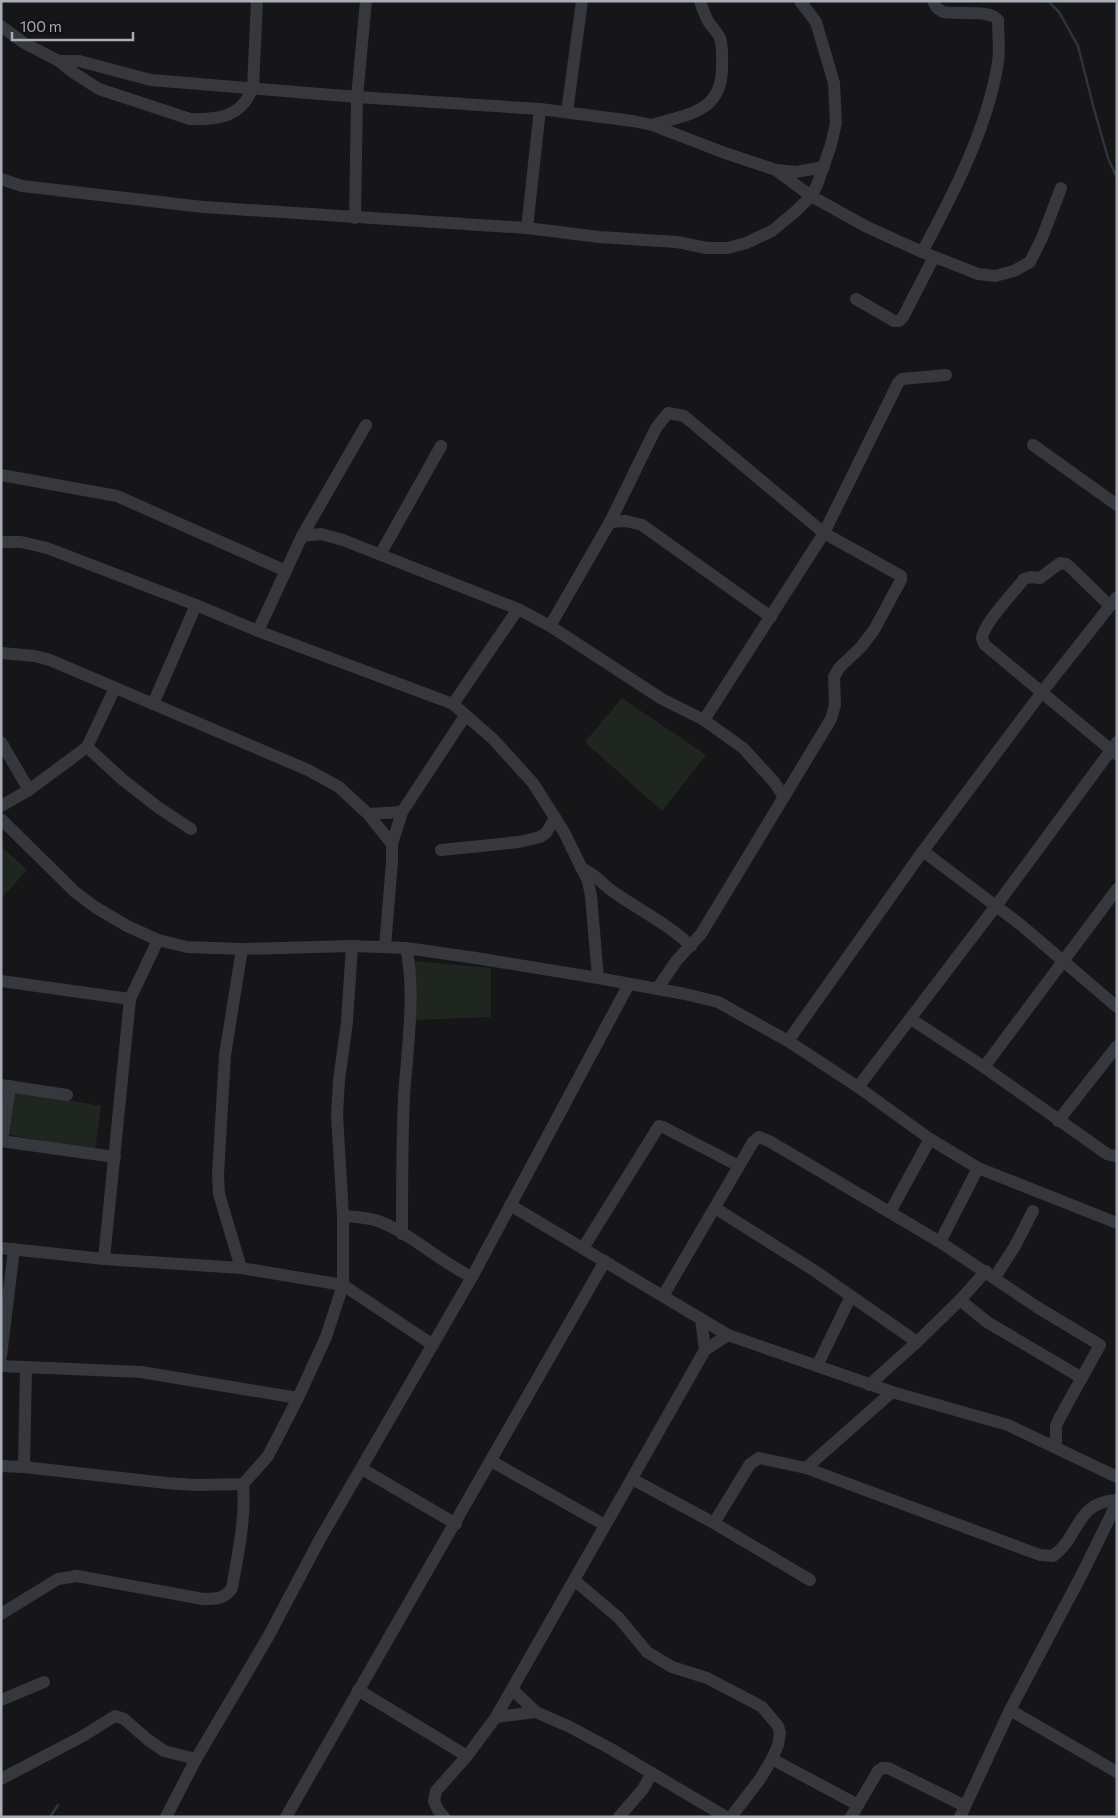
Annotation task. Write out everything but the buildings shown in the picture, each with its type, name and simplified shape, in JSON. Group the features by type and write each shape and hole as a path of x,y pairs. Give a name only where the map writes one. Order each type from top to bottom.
{"street":[{"path":"1,26 24,43 59,61 80,78 99,89 190,119 205,120 231,115 247,102 254,87 257,1"},
{"path":"355,218 357,97 366,1"},
{"path":"567,112 582,1"},
{"path":"652,124 691,113 706,106 712,102 717,92 722,77 720,37 707,20 700,1"},
{"path":"1,179 22,186 203,207 527,228 600,237 677,242 707,248 728,248 746,243 772,231 811,196 824,167 836,122 834,83 816,22 800,1"},
{"path":"856,299 894,320 899,321 903,317 976,140 990,96 998,61 998,20 996,17 988,14 943,12 937,8 933,1"},
{"path":"59,61 79,61 151,80 567,112 652,124 725,153 776,170 796,172 824,167"},
{"path":"527,228 540,109"},
{"path":"776,170 811,196 867,227 928,255 978,274 995,276 1014,271 1030,262 1042,238 1061,188"},
{"path":"704,720 824,533 898,383 902,379 946,375"},
{"path":"550,626 610,522 656,428 668,413 684,416 824,533 898,572 901,576 902,580 874,630 861,647 838,668 834,677 835,706 831,719 701,934 677,960 657,989"},
{"path":"258,631 302,536 366,425"},
{"path":"1033,445 1117,504"},
{"path":"381,554 441,446"},
{"path":"1,475 117,496 286,571"},
{"path":"610,522 626,521 642,526 771,617"},
{"path":"302,536 321,534 343,540 518,609 550,626 662,699 704,720 743,748 775,783 784,796"},
{"path":"1,542 21,542 47,548 258,631 453,704 493,739 518,766 533,783 555,818 588,881 598,978"},
{"path":"788,1040 924,851 1042,692 1113,601 1066,564 1060,563 1040,578 1031,577 1024,579 992,619 984,631 982,639 985,645 1042,692 1115,749 858,1087"},
{"path":"153,704 196,605"},
{"path":"453,704 518,609"},
{"path":"1,653 35,656 50,660 325,778 339,787 368,814 392,844"},
{"path":"1,806 29,790 87,747 115,688"},
{"path":"385,947 392,844 402,812 465,716"},
{"path":"1,742 29,790"},
{"path":"87,747 123,780 159,808 191,829"},
{"path":"775,783 794,780"},
{"path":"368,814 402,812"},
{"path":"441,850 519,842 540,837 546,833 555,818"},
{"path":"2,821 74,892 94,907 127,926 158,940 187,947 242,949 352,946 406,948 598,978 718,1002 788,1040 930,1139 978,1168 1117,1224"},
{"path":"924,851 1065,961 1117,1007"},
{"path":"581,868 592,873 612,892 666,925 691,946"},
{"path":"984,1067 1117,889"},
{"path":"104,1259 130,1000 158,940"},
{"path":"1,1614 58,1579 67,1577 77,1576 203,1599 219,1599 228,1594 232,1588 243,1524 244,1484 268,1456 298,1398 326,1337 343,1286 343,1216 336,1116 347,1022 352,946"},
{"path":"402,1234 403,1124 410,1001 406,948"},
{"path":"241,1268 219,1194 218,1175 225,1056 242,949"},
{"path":"1,981 130,1000"},
{"path":"166,1817 196,1759 268,1637 320,1539 472,1276 629,984"},
{"path":"911,1019 984,1067 1107,1154 1117,1156"},
{"path":"1058,1121 1117,1046"},
{"path":"67,1095 5,1086 2,1141 114,1157"},
{"path":"583,1248 659,1126 663,1126 739,1166"},
{"path":"663,1296 753,1142 759,1137 769,1141 940,1242 1037,1307 1100,1345 1056,1426 1056,1448"},
{"path":"890,1212 930,1139"},
{"path":"940,1242 978,1168"},
{"path":"510,1205 728,1335 869,1385 1008,1425 1117,1477"},
{"path":"715,1208 815,1271 917,1342"},
{"path":"869,1385 990,1274 1015,1246 1034,1212"},
{"path":"343,1216 378,1221 472,1276"},
{"path":"1,1356 8,1248 104,1259 241,1268 343,1286 433,1345"},
{"path":"286,1817 456,1524 605,1261"},
{"path":"817,1366 851,1296"},
{"path":"960,1300 987,1322 1082,1378"},
{"path":"701,1319 705,1350"},
{"path":"444,1817 434,1801 436,1792 467,1756 496,1716 705,1350 728,1335"},
{"path":"1,1366 141,1372 298,1398"},
{"path":"24,1467 26,1367"},
{"path":"806,1468 892,1392"},
{"path":"714,1523 750,1464 759,1458 806,1468 947,1522 1047,1556 1053,1556 1060,1551 1084,1515 1093,1506 1102,1501 1117,1502 1084,1572 1010,1710 962,1811 888,1768 882,1768 878,1771 851,1817"},
{"path":"491,1461 605,1524"},
{"path":"1,1466 166,1483 196,1485 244,1484"},
{"path":"362,1469 456,1524"},
{"path":"632,1479 714,1523 810,1580"},
{"path":"574,1580 620,1618 647,1652 672,1667 707,1678 762,1708 778,1726 780,1732 778,1745 772,1759 731,1817"},
{"path":"1,1700 44,1682"},
{"path":"512,1689 536,1712 577,1730 726,1817"},
{"path":"358,1690 467,1756"},
{"path":"1010,1710 1117,1772"},
{"path":"496,1716 536,1712"},
{"path":"1,1779 83,1736 115,1716 124,1719 164,1751 196,1759"},
{"path":"772,1759 858,1805"},
{"path":"619,1817 643,1789 652,1773"}],"shaded area":[{"path":"622,698 706,755 662,811 585,742"},
{"path":"1,846 27,870 1,899"},
{"path":"414,961 491,968 491,1017 413,1020"},
{"path":"13,1090 101,1106 95,1150 4,1134"}],"waterway":[{"path":"1048,1 1059,12 1078,46 1108,158 1117,178"},
{"path":"50,1817 58,1805"}]}
